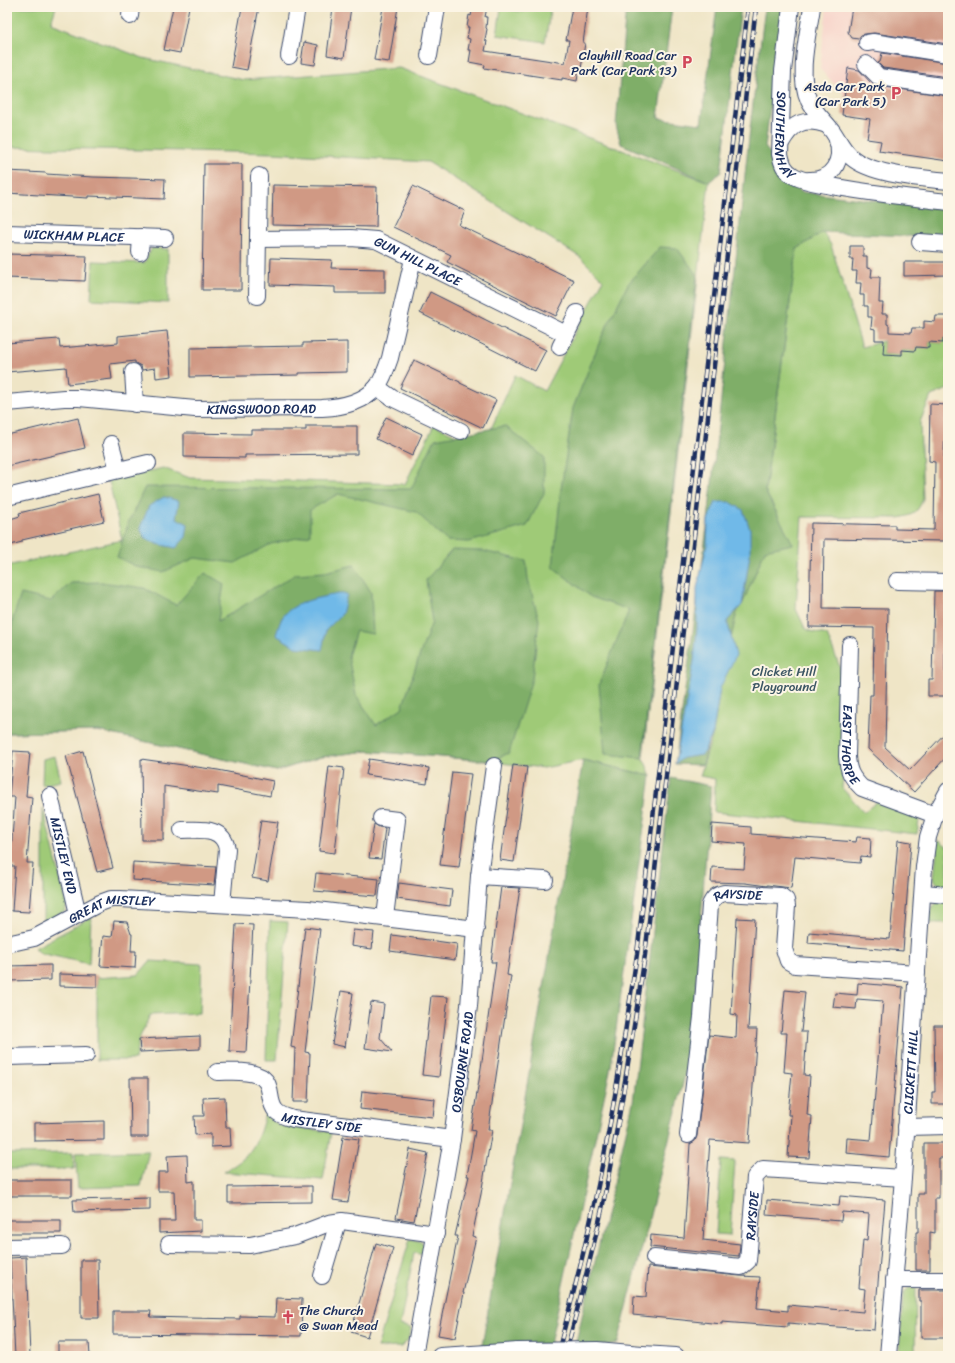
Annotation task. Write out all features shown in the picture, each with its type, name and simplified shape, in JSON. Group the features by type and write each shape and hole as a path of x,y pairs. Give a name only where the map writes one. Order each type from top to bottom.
{"street":[{"path":"289,56 296,7"},
{"path":"429,56 437,7"},
{"name":"SOUTHERNHAY","path":"791,7 783,71 780,144 782,164 786,170 793,176 804,180 858,191 948,202"},
{"name":"SOUTHERNHAY","path":"812,7 803,76 805,90 814,111 852,158 866,166 898,175 948,181"},
{"path":"867,43 873,42 948,54"},
{"path":"866,64 879,77 948,87"},
{"path":"780,144 786,134 800,122 817,122 826,125"},
{"path":"804,180 824,178 831,173 840,156 838,140"},
{"path":"257,296 259,176"},
{"name":"WICKHAM PLACE","path":"7,233 140,245 165,238"},
{"name":"GUN HILL PLACE","path":"258,239 365,238 376,240 563,341 577,313"},
{"path":"920,242 948,244"},
{"name":"KINGSWOOD ROAD","path":"7,403 79,398 195,409 322,408 335,407 352,402 366,395 377,387 385,373 390,358 413,259"},
{"path":"133,372 134,404"},
{"path":"377,387 392,398 461,431"},
{"path":"112,444 118,470"},
{"path":"7,497 148,463"},
{"path":"897,581 948,582"},
{"name":"EAST THORPE","path":"850,644 847,756 848,769 862,788 935,815"},
{"name":"OSBOURNE ROAD","path":"414,1356 452,1139 469,1006 479,876 494,766"},
{"name":"CLICKETT HILL","path":"888,1356 903,1178 928,837 935,815 948,792"},
{"name":"MISTLEY END","path":"50,796 78,914"},
{"path":"381,818 397,820 385,917"},
{"path":"182,830 204,830 215,832 222,836 226,849 222,904"},
{"path":"479,876 545,880"},
{"name":"RAYSIDE","path":"688,1135 702,1017 710,905 718,894 724,892 781,896 786,900 787,906 784,949 788,961 796,965 917,973"},
{"path":"923,893 948,895"},
{"name":"GREAT MISTLEY","path":"7,944 34,938 100,902 120,898 308,909 476,929"},
{"path":"7,1057 86,1055"},
{"name":"MISTLEY SIDE","path":"217,1072 248,1073 263,1078 268,1084 273,1106 277,1112 293,1119 452,1139"},
{"path":"906,1127 948,1126"},
{"name":"RAYSIDE","path":"654,1258 741,1267 745,1264 748,1261 755,1177 763,1169 903,1178"},
{"path":"169,1244 250,1245 295,1236 329,1223 342,1221 436,1234"},
{"path":"322,1276 338,1222"},
{"path":"7,1247 62,1246"},
{"path":"894,1280 948,1280"},
{"path":"440,1356 518,1351 597,1350 676,1356"}],"shaded area":[{"path":"827,7 948,7 948,160 898,151 820,69"}],"green space":[{"path":"7,7 56,7 51,23 143,58 244,80 399,68 709,182 643,757 651,776 583,760 544,768 466,759 367,751 321,757 277,771 98,731 7,733 7,566 122,540 109,481 163,468 190,478 405,484 434,425 483,447 515,375 544,391 603,280 580,257 428,162 273,153 7,147"},
{"path":"525,7 551,7 545,42 497,35 501,8 524,12"},
{"path":"626,7 672,7 658,118 701,124 717,7 741,7 721,172 709,182 621,144 616,125"},
{"path":"765,7 783,7 765,147 801,192 948,209 948,238 823,232 797,249 765,491 793,544 765,550 742,605 748,562 703,765 675,764 708,520 750,128"},
{"name":"Clicket Hill Playground","path":"823,232 831,245 862,347 884,341 883,354 901,355 902,350 915,351 915,347 929,348 929,342 942,343 943,337 948,338 948,389 931,396 920,422 923,499 919,507 914,513 899,518 802,517 796,609 805,628 810,631 827,635 840,667 841,732 845,761 842,788 864,812 879,800 920,814 917,834 714,812 715,779 700,776 713,733 720,688 727,621 742,605 778,515 765,491 797,249"},
{"path":"660,247 677,248 697,275 642,758 605,754 599,684 629,610 591,597 553,567 561,489 573,408 602,336 628,284"},
{"path":"152,248 168,249 168,303 91,299 93,261 144,263"},
{"path":"505,426 544,457 544,493 527,526 469,542 447,541 416,512 338,494 310,510 310,535 271,544 235,563 195,558 163,572 137,567 117,557 129,521 145,487 411,489 435,439"},
{"path":"452,550 483,551 526,561 528,579 539,620 532,679 509,753 491,761 367,751 321,757 277,771 98,731 7,733 7,655 13,618 21,594 51,601 71,583 101,582 144,588 176,605 205,573 224,584 218,621 296,574 325,572 354,565 371,592 373,634 356,631 348,656 356,695 376,725 402,708 432,622 426,580"},
{"path":"55,756 61,781 42,785 43,759"},
{"path":"583,760 651,776 611,1066 550,1344 482,1346"},
{"path":"671,778 711,786 691,1051 618,1343 574,1350 633,1102"},
{"path":"43,808 67,905 65,911 43,924"},
{"path":"938,840 948,848 948,886 940,885 934,878"},
{"path":"939,902 948,902 948,923 930,923 932,908"},
{"path":"91,917 89,964 40,953 35,948"},
{"path":"270,921 288,922 277,1060 266,1060"},
{"path":"150,961 202,964 200,1013 150,1015 139,1039 135,1060 97,1060 97,978 138,975"},
{"path":"265,1113 273,1121 283,1126 331,1132 323,1180 224,1172 249,1153 258,1136"},
{"path":"149,1151 141,1186 78,1188 75,1153"},
{"path":"73,1153 74,1169 7,1169 7,1154"},
{"path":"721,1160 735,1161 730,1235 716,1234"},
{"path":"410,1239 422,1243 424,1247 424,1255 414,1253 400,1325 411,1328 408,1340 401,1347 377,1348"},
{"path":"909,1288 916,1288 915,1356 901,1356 899,1351 903,1295"}],"water":[{"path":"164,497 179,501 176,518 188,524 186,537 176,548 157,544 145,538 140,528 149,506"},
{"path":"716,502 730,502 743,510 750,529 750,554 742,605 727,621 736,655 720,688 713,733 702,755 683,758 675,764 694,661 697,628 697,588 707,545 708,520"},
{"path":"339,594 347,594 342,614 326,630 322,650 296,647 276,635 284,615 295,606 309,600"}],"building":[{"path":"173,7 189,7 180,53 164,50"},
{"path":"242,7 259,7 247,70 231,67"},
{"path":"333,7 351,7 344,58 327,55"},
{"path":"383,7 398,7 389,62 374,60"},
{"path":"473,7 487,7 485,17 487,17 487,29 485,40 487,41 485,51 565,63 569,40 566,40 572,7 588,7 583,43 585,43 581,69 579,68 577,81 484,68 485,65 469,62 471,50 468,50 470,39 467,38 469,27 467,27 469,15 471,16"},
{"path":"852,7 948,7 948,44 874,33 861,35 858,39 852,38 848,32"},
{"path":"304,42 318,45 315,65 301,63"},
{"path":"882,53 948,63 948,77 883,68 878,63 880,62"},
{"name":"Asda Car Park (Car Park 5)","path":"848,68 859,70 872,84 878,86 948,96 948,161 879,151 881,141 867,139 870,119 842,115"},
{"path":"204,164 242,164 241,290 202,290"},
{"path":"7,171 93,177 165,179 164,199 88,196 88,198 7,193"},
{"path":"273,185 377,187 376,227 272,225"},
{"path":"413,186 465,211 459,225 574,280 556,316 447,262 451,255 393,227"},
{"path":"850,246 863,246 863,256 867,256 867,268 872,269 871,277 880,277 879,303 883,303 882,314 887,314 889,332 911,333 912,328 924,328 924,321 935,322 936,316 948,316 948,339 943,339 943,343 929,342 929,348 916,347 915,351 902,350 902,355 883,354 884,340 875,340 875,329 871,328 872,317 868,317 868,306 864,306 864,295 860,295 861,283 856,283 857,271 852,271 853,259 850,259"},
{"path":"7,254 87,256 85,281 7,278"},
{"path":"271,258 332,260 331,268 385,269 385,293 335,293 335,287 270,285"},
{"path":"904,262 948,262 948,275 904,276"},
{"path":"430,292 546,350 535,371 420,313"},
{"path":"167,331 172,376 156,378 155,368 142,370 141,366 135,363 135,361 110,364 112,379 68,384 66,367 7,372 7,343 59,339 60,348 118,343 118,336"},
{"path":"347,342 347,372 299,373 299,375 190,377 190,348 303,346 303,343"},
{"path":"414,360 496,400 483,428 400,388"},
{"path":"930,404 948,405 948,420 945,420 944,457 946,457 945,541 824,539 823,608 888,609 885,747 910,770 948,730 948,755 914,792 868,749 870,695 873,695 874,628 809,627 811,523 895,525 895,529 934,530 935,462 929,461"},
{"path":"386,417 422,434 412,456 376,439"},
{"path":"78,418 85,448 7,466 7,435"},
{"path":"306,426 357,426 357,454 245,455 245,458 184,457 184,433 251,434 251,430 306,430"},
{"path":"98,494 104,521 22,540 22,542 7,546 7,520 20,516 19,513"},
{"path":"934,591 946,591 945,696 928,696 928,680 932,680"},
{"path":"13,751 30,752 26,796 32,797 27,863 33,863 29,912 12,911 15,866 10,866 15,797 9,797"},
{"path":"83,751 113,868 97,872 66,756"},
{"path":"141,759 218,770 273,781 270,796 218,786 218,794 164,786 164,840 142,840"},
{"path":"369,759 429,768 427,784 366,775"},
{"path":"513,765 527,767 514,862 500,860"},
{"path":"329,766 344,768 335,853 319,851"},
{"path":"452,772 471,774 459,867 440,865"},
{"path":"261,820 278,822 268,881 252,878"},
{"path":"374,824 385,828 381,859 369,858"},
{"path":"712,824 751,827 751,834 856,842 857,837 871,838 870,857 861,856 860,863 795,857 791,888 745,883 711,882 712,867 744,869 746,844 711,841"},
{"path":"898,840 911,842 903,951 808,943 809,932 890,939"},
{"path":"133,862 216,867 214,885 132,880"},
{"path":"316,873 379,879 377,896 314,891"},
{"path":"399,883 452,890 450,906 397,899"},
{"path":"501,887 520,888 507,975 511,976 488,1130 492,1130 472,1236 476,1237 463,1293 455,1338 438,1335 458,1236 455,1236 469,1176 467,1176 475,1131 471,1130 496,962 491,962"},
{"path":"737,918 755,919 748,1029 757,1029 749,1143 710,1140 703,1240 740,1244 739,1256 650,1247 651,1235 684,1238 690,1144 695,1141 697,1136 709,1035 736,1038 737,1015 731,1014"},
{"path":"114,921 127,922 132,934 131,951 136,951 135,968 100,966 103,936 112,937"},
{"path":"236,924 253,925 246,1052 229,1051"},
{"path":"305,927 320,929 305,1052 310,1053 308,1102 293,1102 295,1048 291,1047"},
{"path":"353,930 374,932 372,949 351,946"},
{"path":"392,935 457,944 455,960 390,951"},
{"path":"51,965 51,980 7,981 7,966"},
{"path":"59,974 97,975 97,987 59,986"},
{"path":"858,983 903,987 889,1157 846,1153 847,1138 871,1140 883,1001 857,999 856,1009 833,1007 835,993 857,995"},
{"path":"785,990 805,992 801,1032 807,1032 804,1075 810,1076 807,1115 812,1116 809,1158 788,1157 791,1115 788,1115 792,1073 784,1072 787,1033 781,1033"},
{"path":"341,991 353,993 345,1047 332,1044"},
{"path":"431,996 448,997 439,1077 422,1075"},
{"path":"371,1002 384,1004 380,1038 392,1052 365,1048"},
{"path":"934,1025 948,1025 948,1104 932,1104 932,1092 935,1092"},
{"path":"200,1036 200,1049 140,1052 139,1039"},
{"path":"130,1078 148,1078 148,1137 131,1137"},
{"path":"362,1091 435,1099 433,1117 360,1109"},
{"path":"225,1097 226,1127 230,1127 231,1146 211,1147 211,1134 195,1135 194,1116 204,1116 203,1098"},
{"path":"104,1121 104,1140 34,1141 34,1123"},
{"path":"343,1137 359,1139 348,1202 333,1200"},
{"path":"924,1143 948,1143 948,1158 939,1158 939,1198 935,1198 935,1233 930,1232 930,1270 916,1270 918,1194 924,1194"},
{"path":"410,1149 428,1153 414,1221 396,1218"},
{"path":"187,1155 188,1182 194,1181 194,1220 201,1220 201,1231 159,1233 159,1221 175,1221 174,1191 158,1191 158,1172 168,1172 167,1156"},
{"path":"7,1180 72,1180 72,1196 7,1196"},
{"path":"312,1186 312,1202 228,1203 228,1187"},
{"path":"840,1196 885,1200 874,1330 788,1323 788,1327 722,1322 722,1324 633,1315 634,1296 646,1297 648,1267 760,1277 757,1308 788,1311 788,1305 863,1312 865,1289 859,1288 863,1240 867,1241 869,1214 842,1212 841,1221 766,1215 767,1200 839,1206"},
{"path":"150,1198 150,1210 74,1212 73,1200"},
{"path":"7,1220 61,1220 61,1233 7,1233"},
{"path":"376,1243 393,1248 367,1337 351,1332"},
{"path":"26,1257 30,1356 15,1356 10,1258"},
{"path":"81,1260 98,1260 99,1318 81,1318"},
{"path":"919,1290 948,1290 948,1338 921,1338 921,1301 919,1301"},
{"path":"276,1298 302,1299 301,1336 113,1334 113,1311 151,1311 150,1317 240,1319 240,1316 275,1317"},
{"path":"58,1342 89,1342 90,1356 58,1356"}],"railway":[{"path":"557,1356 581,1264 600,1177 617,1082 637,954 748,7"},
{"path":"565,1356 602,1209 620,1114 645,955 756,7"}],"place":[{"name":"Clayhill Road Car Park (Car Park 13)","path":"687,62"},
{"name":"Asda Car Park (Car Park 5)","path":"896,93"},
{"name":"The Church @ Swan Mead","path":"288,1317"}]}
